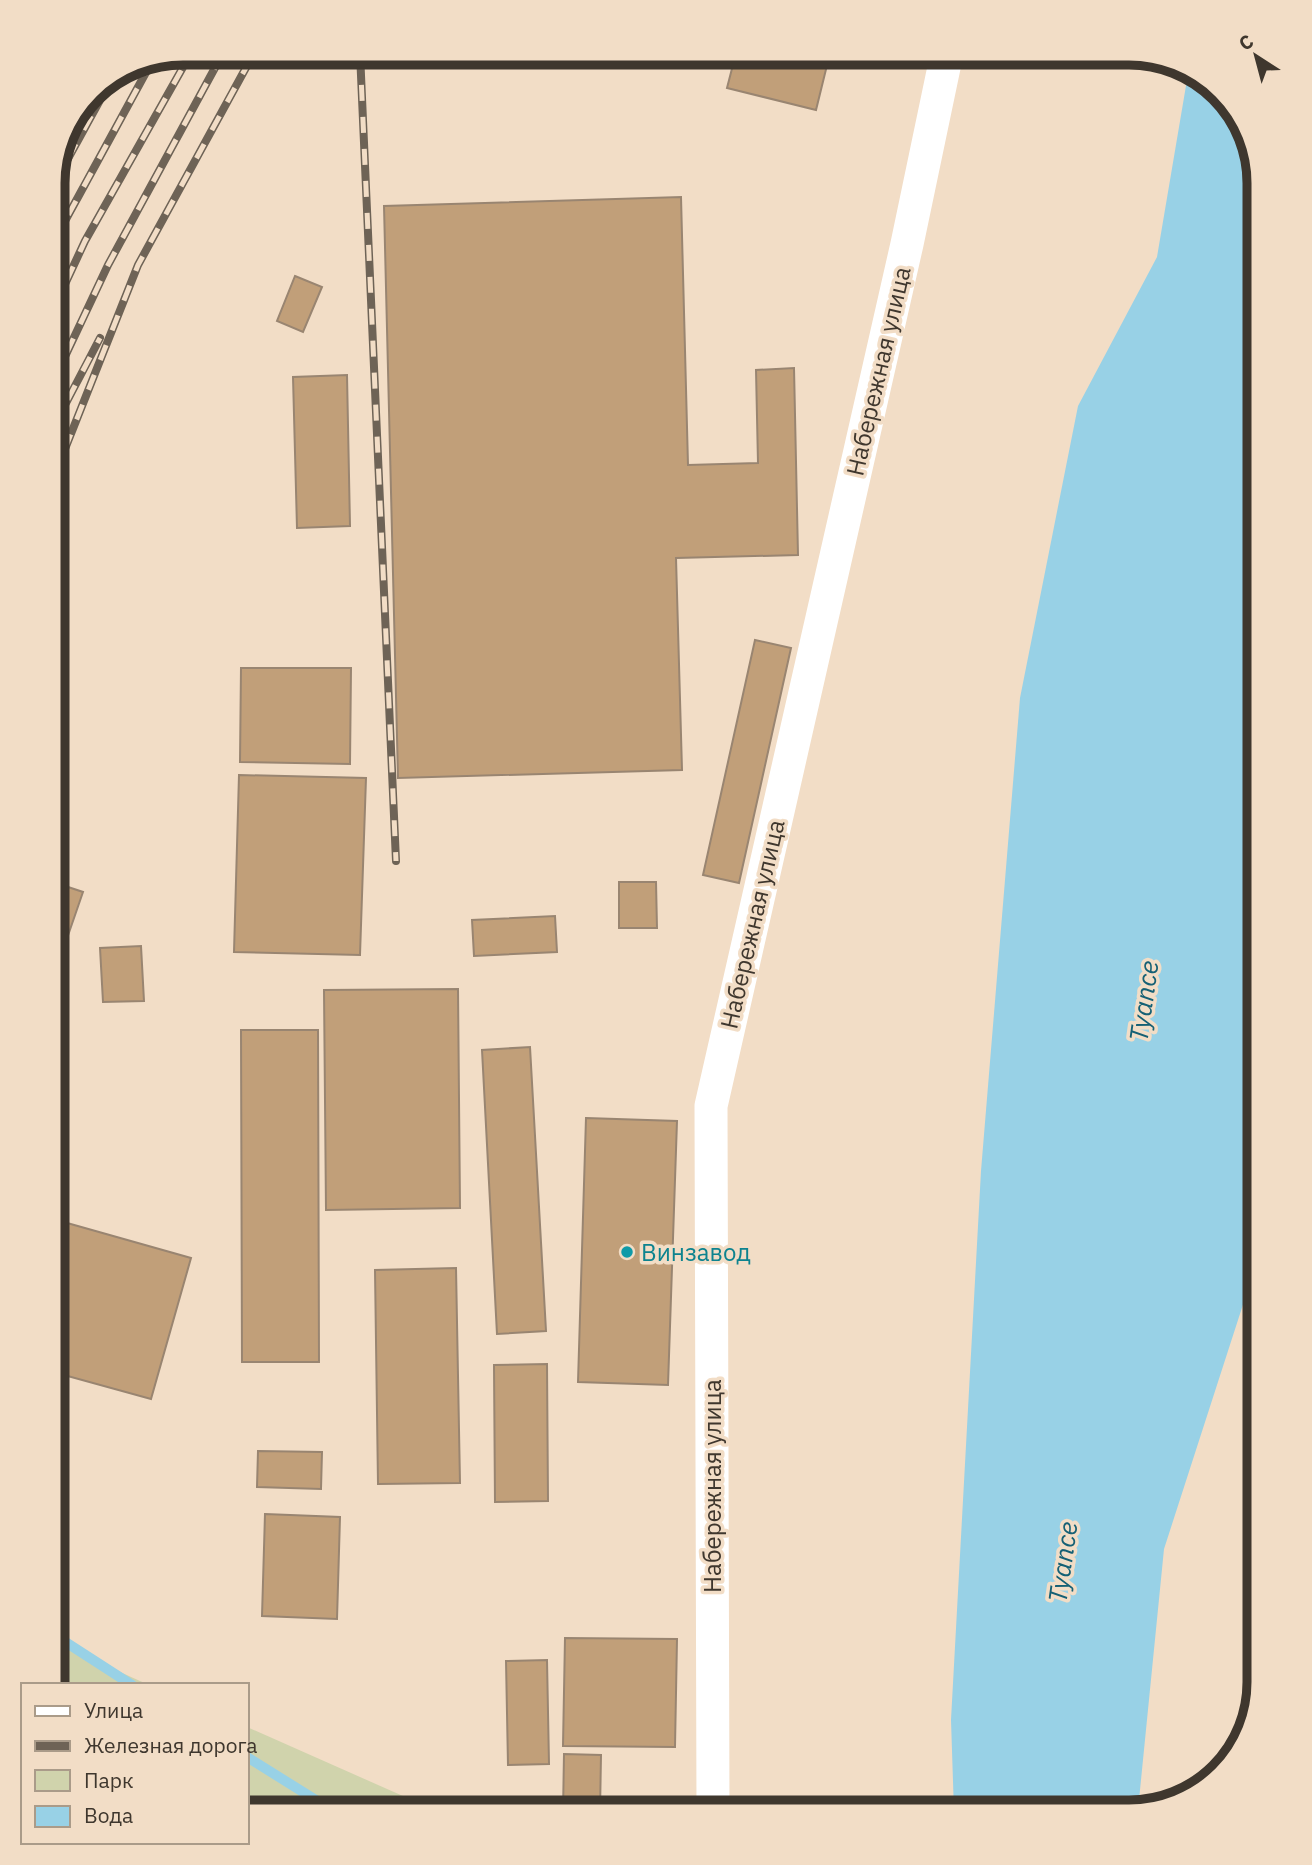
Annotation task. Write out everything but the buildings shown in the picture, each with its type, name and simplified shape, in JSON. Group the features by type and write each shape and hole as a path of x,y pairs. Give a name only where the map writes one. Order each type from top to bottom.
{"street":[{"name":"Набережная улица","path":"713,1800 711,1106 907,244 944,65"}],"green space":[{"path":"65,1647 145,1683 65,1683"},
{"path":"248,1727 412,1800 248,1800"}],"water":[{"name":"Туапсе","path":"1187,80 1213,99 1231,124 1243,152 1247,183 1247,1292 1164,1549 1139,1799 954,1800 951,1720 981,1171 1020,698 1078,406 1157,257"}],"waterway":[{"path":"65,1642 129,1683"},
{"path":"248,1758 316,1800"}],"railway":[{"path":"65,284 85,241 184,65"},
{"path":"65,356 108,265 216,65"},
{"path":"65,449 138,265 247,65"},
{"path":"361,65 396,861"},
{"path":"65,221 147,71"},
{"path":"68,159 101,98"},
{"path":"65,405 100,338"}],"place":[{"name":"Винзавод","path":"627,1252"}]}
